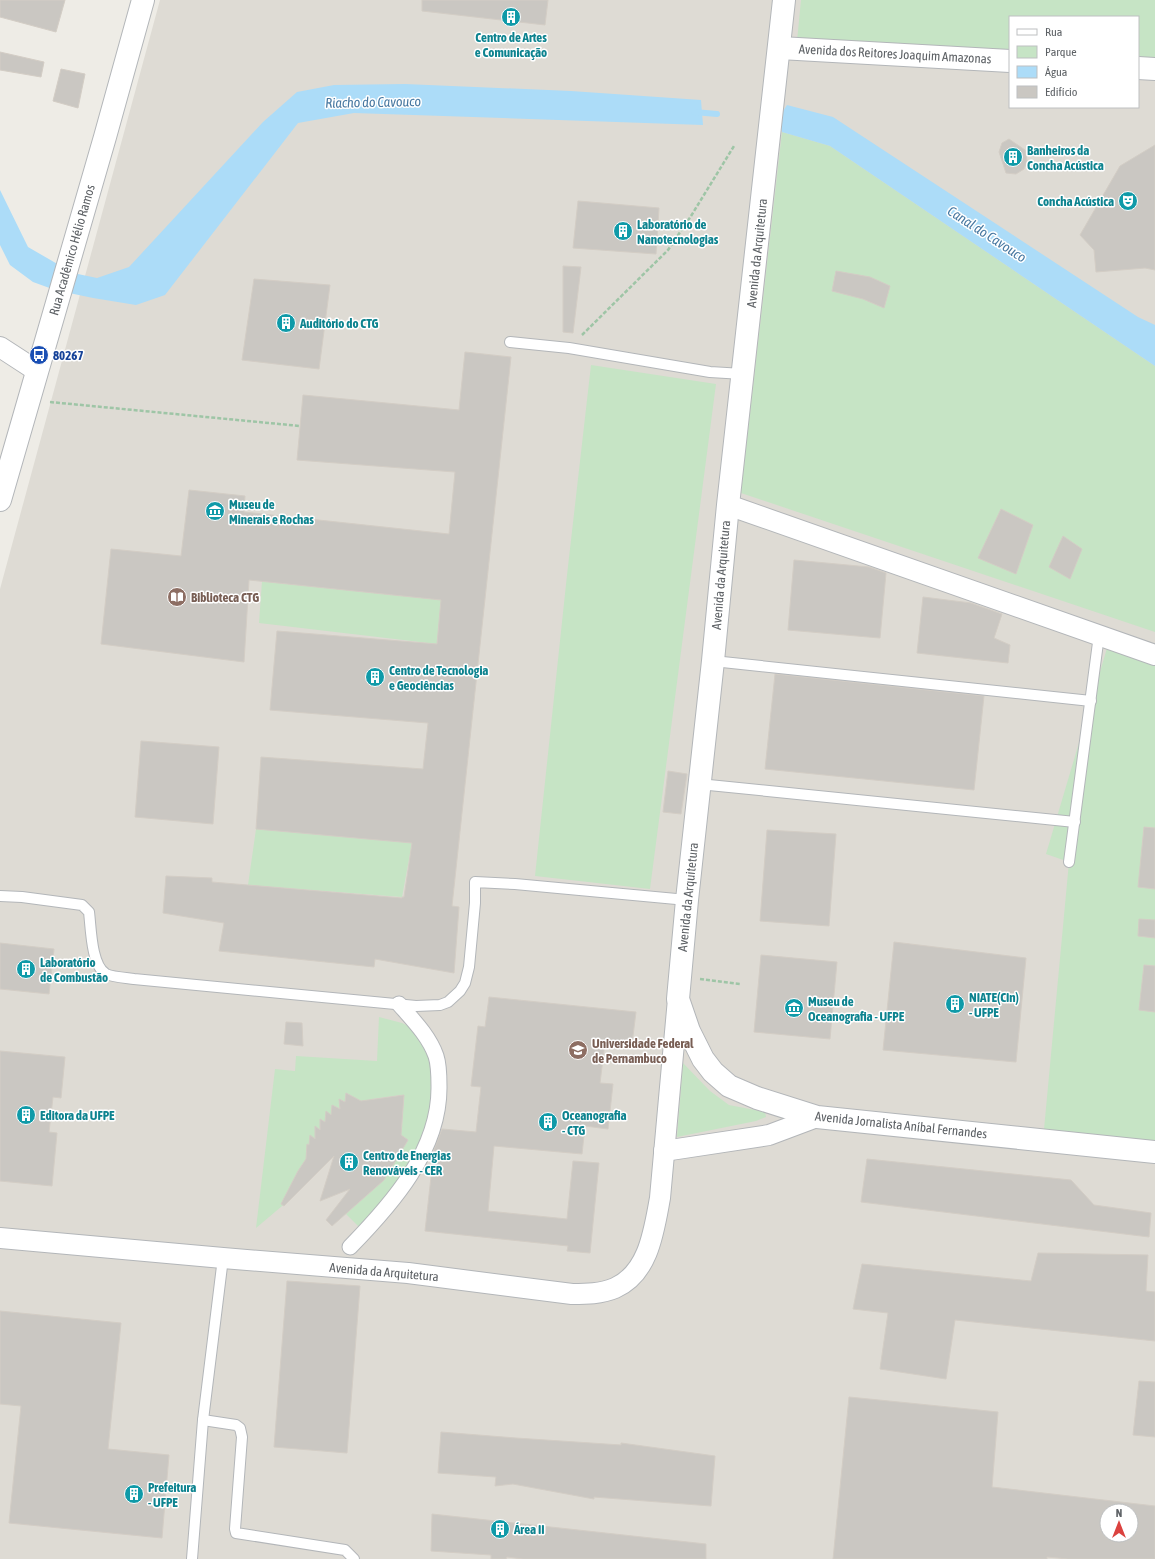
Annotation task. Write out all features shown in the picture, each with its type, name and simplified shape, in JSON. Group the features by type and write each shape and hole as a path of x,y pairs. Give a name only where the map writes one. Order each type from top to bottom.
{"street":[{"name":"Rua Acadêmico Hélio Ramos","path":"0,500 143,0"},
{"name":"Avenida da Arquitetura","path":"0,1238 223,1258 408,1272 572,1294 603,1291 615,1288 628,1280 647,1253 655,1226 664,1151 687,900 728,505 780,48 784,0"},
{"name":"Avenida dos Reitores Joaquim Amazonas","path":"780,48 1009,61"},
{"path":"1139,68 1155,69"},
{"path":"0,347 37,371"},
{"path":"728,505 1155,655"},
{"name":"Avenida Jornalista Aníbal Fernandes","path":"678,999 689,1031 703,1059 713,1072 729,1086 757,1098 816,1117 1155,1152"},
{"path":"350,1247 378,1218 420,1161 431,1136 435,1118 439,1096 436,1056 421,1030 399,1004"},
{"path":"664,1151 769,1135 816,1117"}],"lane":[{"path":"510,342 569,348 710,372 743,374"},
{"path":"1069,862 1099,635"},
{"path":"713,661 1091,701"},
{"path":"699,784 1075,822"},
{"path":"0,896 22,897 77,905 86,908 89,912 94,951 98,965 106,974 134,979 416,1006 440,1005 448,1002 460,991 468,976 475,903 475,882 515,884 687,900"},
{"path":"192,1559 203,1420 223,1258"},
{"path":"203,1420 236,1425 240,1428 242,1437 235,1528 236,1533 345,1550 354,1559"}],"path":[{"path":"569,348 668,250 691,216 734,146"},
{"path":"29,400 300,426"},
{"path":"680,976 740,984"}],"shaded area":[{"name":"Universidade Federal de Pernambuco","path":"160,0 1155,0 1155,1559 0,1559 0,589"}],"green space":[{"path":"801,0 1155,0 1155,67 1139,66 1139,16 1009,16 1009,56 797,41"},
{"path":"782,132 830,146 1155,366 1155,632 741,493"},
{"path":"591,365 716,384 650,889 535,876"},
{"path":"262,581 441,600 437,644 259,623"},
{"path":"1110,638 1155,655 1155,1151 1043,1140 1069,862 1046,854"},
{"path":"256,829 412,843 402,897 248,885"},
{"path":"379,1017 402,1023 414,1029 432,1062 433,1106 414,1160 362,1230 346,1214 384,1180 408,1140 386,1127 402,1127 404,1097 401,1095 372,1099 373,1116 352,1102 352,1096 346,1093 345,1102 339,1099 340,1107 344,1109 339,1114 338,1108 332,1105 333,1116 326,1112 326,1123 320,1119 321,1130 315,1127 316,1140 310,1135 311,1147 307,1144 310,1154 293,1181 288,1201 256,1228 275,1069 295,1071 296,1056 377,1061"},
{"path":"683,1063 710,1091 729,1105 765,1112 766,1117 756,1121 677,1137"}],"water":[{"path":"405,84 571,91 701,100 703,125 354,113 298,123 165,295 136,305 55,290 33,282 10,265 0,245 0,190 28,247 73,273 97,278 129,267 263,122 297,92 334,85"},
{"name":"Canal do Cavouco","path":"787,105 833,117 1138,317 1155,325 1155,366 830,146 782,132 781,118"}],"building":[{"path":"0,0 65,0 56,32 0,17"},
{"name":"Centro de Artes e Comunicação","path":"422,0 548,0 545,25 422,11"},
{"path":"0,52 44,62 41,77 0,70"},
{"path":"61,69 85,74 78,108 53,101"},
{"name":"Banheiros da Concha Acústica","path":"1009,139 1025,150 1027,161 1024,169 1016,174 1006,173 999,152 1002,143"},
{"name":"Concha Acústica","path":"1155,145 1155,270 1145,268 1096,272 1094,250 1080,235 1120,166"},
{"name":"Laboratório de Nanotecnologias","path":"578,201 659,208 656,254 573,248"},
{"path":"563,266 581,267 573,333 563,332"},
{"path":"836,271 870,277 890,286 884,308 863,299 832,291"},
{"name":"Auditório do CTG","path":"254,279 330,285 319,369 242,360"},
{"name":"Centro de Tecnologia e Geociências","path":"465,352 511,357 452,906 459,907 454,973 375,959 374,967 219,951 224,923 163,913 166,876 212,878 212,882 404,897 412,843 256,829 261,757 423,769 428,723 270,710 277,631 437,644 441,600 249,580 244,662 101,644 111,549 181,556 189,490 245,496 244,512 449,534 455,472 297,460 303,395 459,410"},
{"path":"1001,509 1033,525 1016,574 978,558"},
{"path":"1063,536 1082,549 1070,579 1049,567"},
{"path":"794,560 869,567 886,573 880,638 788,630"},
{"path":"923,597 971,603 1002,614 994,638 1010,645 1008,663 917,653"},
{"path":"775,674 984,696 974,790 765,769"},
{"path":"141,741 219,747 213,824 135,817"},
{"path":"668,771 687,774 681,814 663,812"},
{"path":"1144,827 1155,828 1155,889 1138,887"},
{"path":"767,830 836,834 829,926 760,921"},
{"path":"1139,919 1155,920 1155,938 1138,936"},
{"name":"NIATE(CIn) - UFPE","path":"894,942 1026,958 1016,1062 883,1050"},
{"name":"Laboratório de Combustão","path":"0,943 54,949 49,994 0,989"},
{"name":"Museu de Oceanografia - UFPE","path":"761,955 837,962 830,1039 754,1032"},
{"path":"1144,965 1155,966 1155,1012 1139,1010"},
{"name":"Oceanografia - CTG","path":"489,997 636,1012 632,1044 605,1042 600,1083 613,1084 608,1129 585,1126 582,1154 494,1146 488,1211 567,1219 573,1161 599,1163 590,1253 567,1251 568,1246 425,1231 434,1150 442,1129 476,1132 481,1087 471,1086 478,1026 485,1027"},
{"path":"286,1022 302,1023 303,1046 284,1044"},
{"name":"Editora da UFPE","path":"0,1051 65,1057 61,1098 53,1097 49,1132 57,1133 52,1186 0,1181"},
{"name":"Centro de Energias Renováveis - CER","path":"346,1093 361,1101 404,1095 401,1135 408,1140 384,1180 332,1226 326,1220 350,1189 320,1201 334,1156 284,1206 281,1204 306,1159 307,1144 309,1145 310,1135 315,1139 315,1126 320,1130 320,1119 325,1122 326,1111 331,1115 332,1105 340,1109 339,1099 345,1102"},
{"path":"867,1159 1071,1180 1094,1205 1151,1213 1149,1237 861,1202"},
{"path":"1038,1253 1148,1255 1146,1291 1155,1292 1155,1341 955,1320 946,1379 880,1369 888,1313 853,1309 862,1264 1031,1281"},
{"path":"287,1281 360,1286 347,1453 274,1447"},
{"path":"0,1311 121,1323 108,1449 169,1455 162,1538 9,1523 21,1406 0,1404"},
{"path":"1139,1381 1155,1382 1155,1437 1133,1435"},
{"path":"849,1397 998,1412 992,1487 1129,1503 1099,1503 1099,1543 1139,1543 1139,1504 1155,1506 1155,1559 1068,1559 1047,1557 1047,1559 833,1559"},
{"path":"441,1432 621,1445 621,1443 715,1456 711,1506 594,1497 594,1499 513,1484 495,1486 496,1477 438,1473"},
{"name":"Área II","path":"432,1514 706,1544 706,1559 523,1559 507,1557 506,1559 491,1559 491,1555 431,1551"}],"waterway":[{"name":"Riacho do Cavouco","path":"694,112 717,114"}],"place":[{"name":"Centro de Artes e Comunicação","path":"511,17"},
{"name":"Banheiros da Concha Acústica","path":"1013,157"},
{"name":"Concha Acústica","path":"1128,201"},
{"name":"Laboratório de Nanotecnologias","path":"623,231"},
{"name":"Auditório do CTG","path":"286,323"},
{"name":"80267","path":"39,355"},
{"name":"Museu de Minerais e Rochas","path":"215,511"},
{"name":"Biblioteca CTG","path":"177,597"},
{"name":"Centro de Tecnologia e Geociências","path":"375,677"},
{"name":"Laboratório de Combustão","path":"26,969"},
{"name":"NIATE(CIn) - UFPE","path":"955,1004"},
{"name":"Museu de Oceanografia - UFPE","path":"794,1008"},
{"name":"Universidade Federal de Pernambuco","path":"578,1050"},
{"name":"Editora da UFPE","path":"26,1115"},
{"name":"Oceanografia - CTG","path":"548,1122"},
{"name":"Centro de Energias Renováveis - CER","path":"349,1162"},
{"name":"Prefeitura - UFPE","path":"134,1494"},
{"name":"Área II","path":"500,1529"}]}
